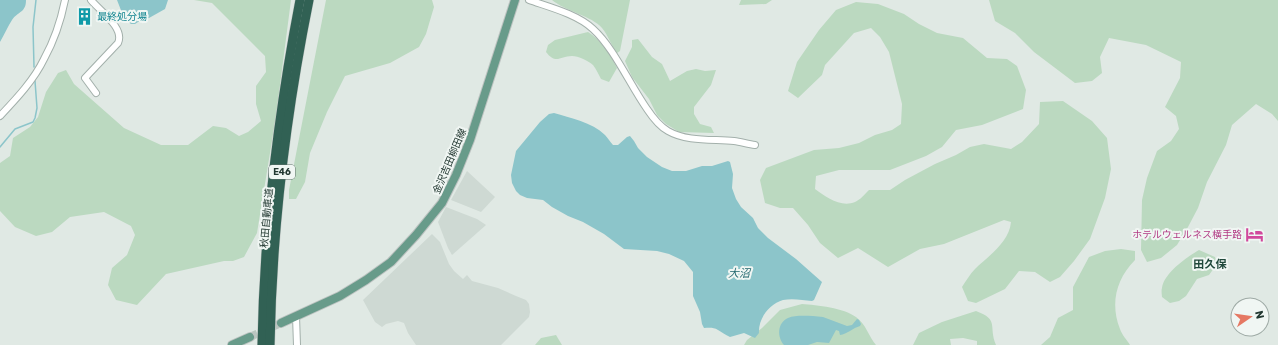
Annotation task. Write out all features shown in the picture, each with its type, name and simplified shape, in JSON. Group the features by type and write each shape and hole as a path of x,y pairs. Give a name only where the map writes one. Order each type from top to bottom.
{"highway":[{"name":"秋田自動車道","path":"262,345 265,266 274,166 282,101 300,0"},
{"name":"秋田自動車道","path":"270,345 273,266 283,160 300,44 309,0"}],"main road":[{"name":"金沢吉田柳田線","path":"281,323 340,296 391,262 416,235 442,203 456,175 470,140 515,0"},
{"path":"232,345 250,337"}],"street":[{"path":"0,116 23,90 44,60 55,35 65,0"},
{"path":"90,0 113,23 118,30 120,39 85,78 96,93"},
{"path":"529,0 553,8 578,19 592,28 605,43 640,100 656,122 667,131 677,135 736,141 755,145"},
{"path":"296,316 297,345"}],"shaded area":[{"path":"467,171 495,197 481,212 451,200"},
{"path":"446,207 477,219 486,225 452,255 438,222"},
{"path":"432,234 440,242 449,264 463,279 467,275 472,281 498,288 526,300 529,304 529,317 501,345 416,345 408,333 404,323 398,321 386,324 382,327 375,322 363,300"}],"green space":[{"path":"194,0 291,0 276,116 257,233 244,257 233,261 224,261 166,274 137,305 116,300 108,285 112,268 127,255 135,235 131,226 104,212 70,217 52,232 36,236 15,227 0,211 0,163 10,156 13,138 30,127 38,117 46,92 58,73 66,70 74,84 124,128 161,145 188,145 213,126 226,128 239,136 248,132 261,121 256,104 256,86 266,72 265,56 212,3"},
{"path":"326,0 432,0 434,7 426,34 419,47 390,63 345,76 327,112 310,153 305,182 296,199 289,199 289,190"},
{"path":"552,0 630,0 620,51 617,53 598,24 557,4"},
{"path":"741,0 772,0 766,4 739,5"},
{"path":"989,0 1278,0 1278,121 1272,114 1256,104 1232,125 1226,145 1207,182 1198,208 1177,245 1161,258 1147,262 1141,250 1142,200 1147,178 1157,151 1171,141 1179,129 1176,116 1165,107 1180,78 1181,62 1146,45 1109,38 1100,57 1102,73 1092,81 1075,83 1034,52 1015,33 995,21"},
{"path":"856,2 878,4 904,14 937,33 963,38 987,58 1007,59 1017,66 1026,90 1023,109 982,125 956,130 942,147 926,156 890,170 839,170 816,176 815,189 839,203 844,204 855,202 869,190 890,190 905,180 970,147 984,144 1011,149 1022,142 1039,124 1040,102 1063,101 1092,121 1107,138 1111,169 1105,198 1090,239 1060,277 1050,282 1035,272 1019,271 1005,289 976,303 968,301 962,287 973,271 1002,243 1009,230 1011,222 1004,220 944,244 920,249 888,267 858,248 838,258 820,243 808,225 793,208 780,208 765,203 760,180 766,168 814,150 839,148 859,143 875,135 892,130 901,124 902,104 889,52 880,37 871,28 854,33 825,65 822,75 798,98 788,91 797,62 819,30 836,10"},
{"path":"588,32 593,35 605,48 617,68 609,82 601,79 593,65 586,60 572,56 555,59 549,56 546,52 548,45 555,40"},
{"path":"638,39 652,57 662,64 670,81 687,71 696,69 705,71 716,70 711,85 694,107 694,114 700,124 711,127 714,133 679,132 666,124 657,115 649,99 632,77 625,61 632,47 632,40"},
{"path":"1121,249 1135,251 1135,260 1123,275 1115,301 1115,310 1120,329 1130,345 1041,345 1050,337 1058,318 1073,310 1073,287 1089,257 1105,251"},
{"path":"1199,250 1215,257 1217,264 1209,275 1197,279 1186,296 1179,301 1170,303 1162,297 1164,282 1171,271"},
{"path":"802,304 845,311 851,314 862,323 876,345 744,345 747,340 762,328 780,310"},
{"path":"976,311 988,317 991,321 996,345 977,345 977,341 963,338 950,339 951,345 913,345 919,333 942,322"},
{"path":"556,335 562,345 535,345 541,338"}],"water":[{"path":"0,0 26,0 26,4 23,10 14,17 0,42"},
{"path":"117,0 168,0 165,9 149,18 141,20 135,24 131,24 124,18"},
{"name":"大沼","path":"554,113 581,121 594,127 605,135 613,145 618,145 630,136 638,148 647,157 662,167 672,171 686,171 702,166 712,166 728,161 730,162 733,174 732,188 741,207 753,218 758,228 768,238 796,259 822,282 814,300 786,299 773,305 762,317 759,333 755,338 744,333 730,337 714,328 704,328 700,312 693,296 693,272 684,261 669,254 657,251 624,249 604,234 583,222 568,216 543,200 527,198 520,195 516,191 512,183 511,175 516,151 540,122 549,114"},
{"path":"794,316 823,317 847,326 852,325 857,319 861,324 860,326 840,335 839,331 836,330 829,343 817,342 808,345 784,345 780,338 779,330 784,320"}],"waterway":[{"path":"34,67 33,27 36,0"},
{"path":"0,147 15,129 33,122 37,108 35,81"}],"tunnel":[{"path":"250,337 281,323"}],"place":[{"name":"最終処分場","path":"84,16"},
{"name":"ホテルウェルネス横手路","path":"1255,234"}],"district":[{"name":"田久保","path":"1210,264"}]}
